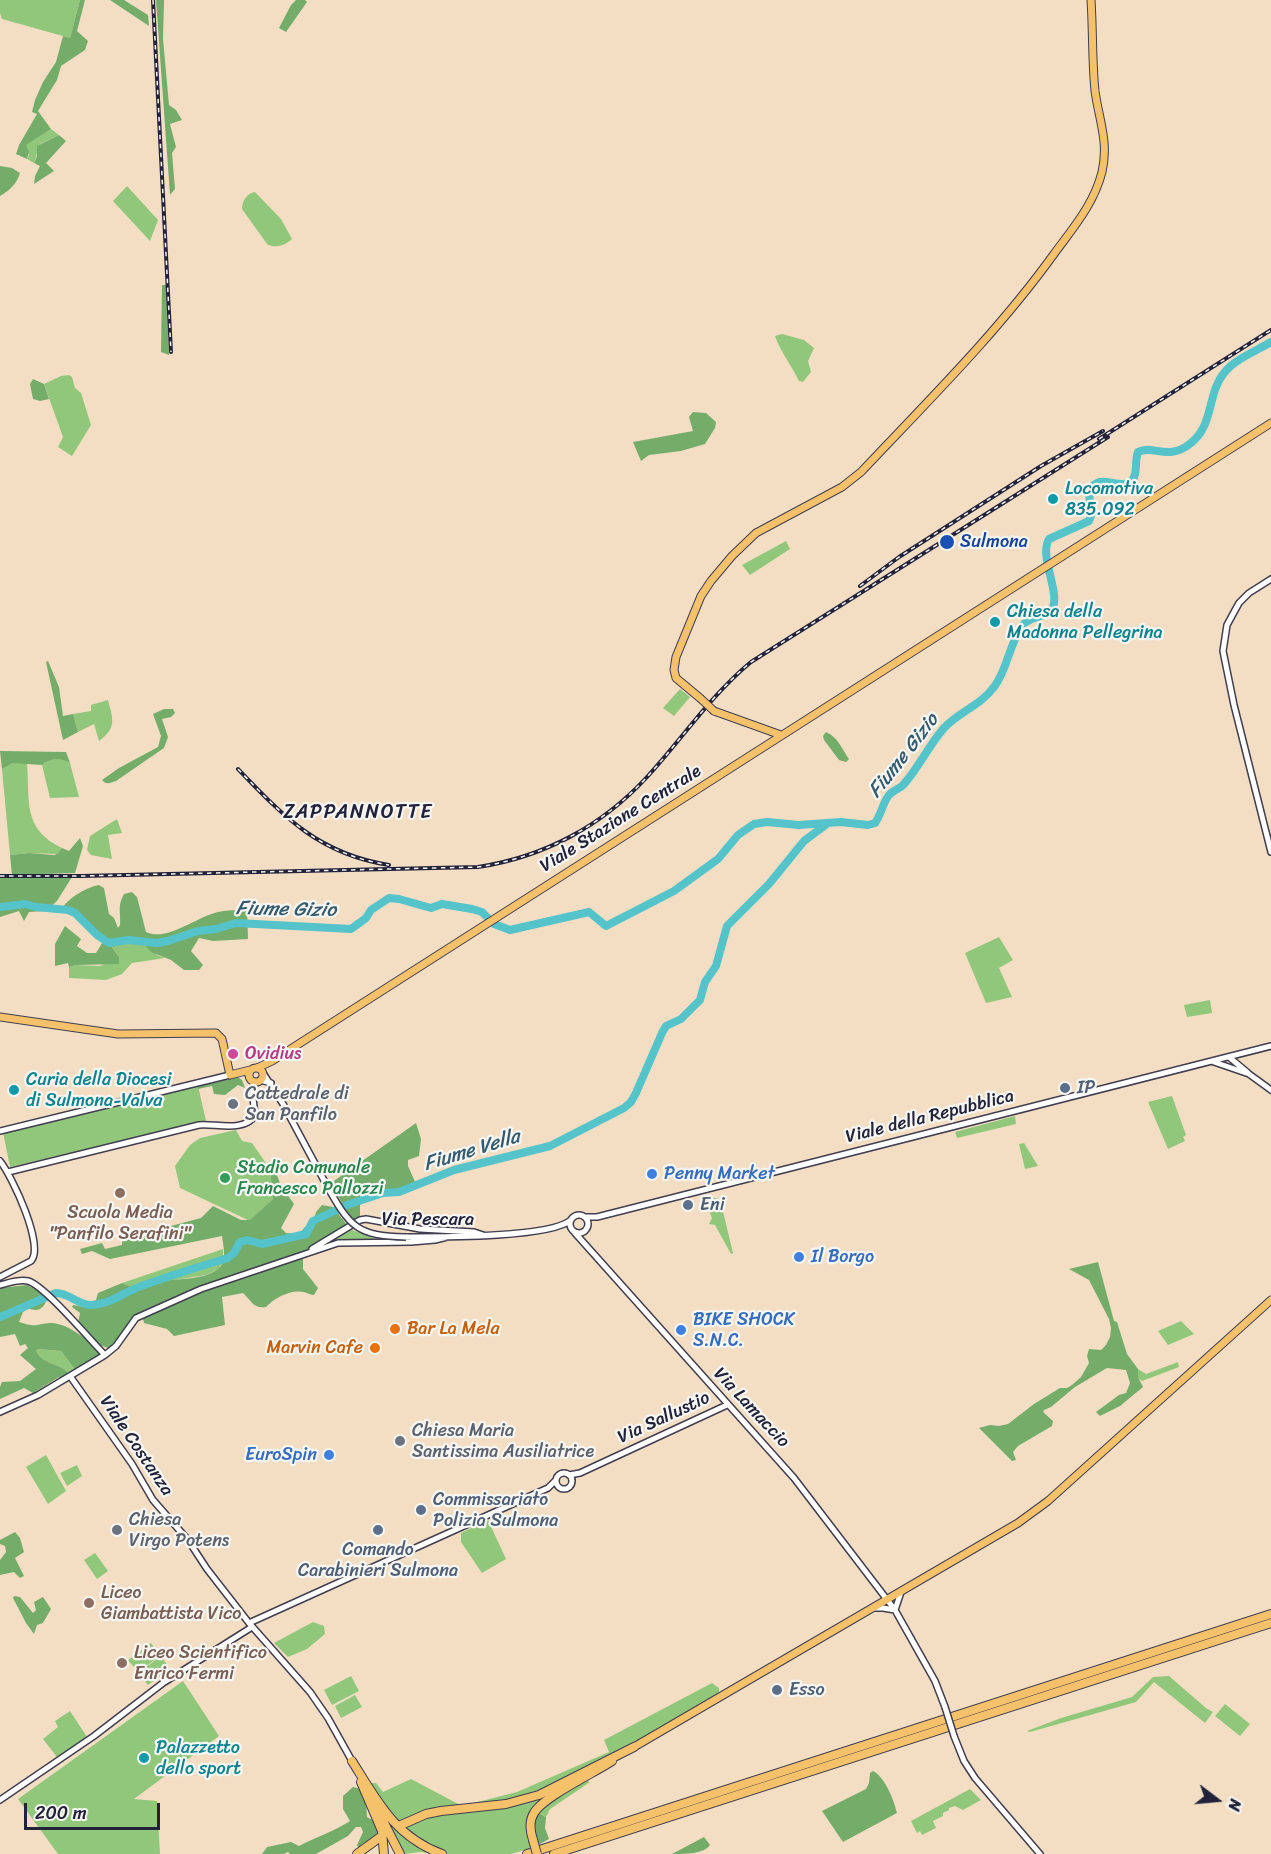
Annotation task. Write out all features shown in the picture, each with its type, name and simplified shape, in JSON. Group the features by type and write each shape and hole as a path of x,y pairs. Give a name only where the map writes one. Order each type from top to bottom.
{"highway":[{"path":"527,1854 1271,1614"},
{"path":"554,1854 1271,1623"},
{"path":"401,1825 426,1814 522,1800 560,1785 598,1763 634,1747"},
{"path":"541,1851 533,1840 530,1826 531,1819 539,1806 634,1747"},
{"path":"352,1761 382,1831 384,1854"},
{"path":"352,1761 400,1854"},
{"path":"352,1761 395,1824 419,1844 442,1854"},
{"path":"357,1854 379,1838"},
{"path":"521,1854 541,1851"}],"main road":[{"path":"781,735 714,711 676,678 676,657 701,596 732,556 756,533 842,487 861,472 1004,319 1083,214 1096,192 1105,147 1095,93 1091,0"},
{"name":"Viale Stazione Centrale","path":"257,1075 272,1061 484,924 1271,423"},
{"path":"0,1017 109,1033 216,1033 222,1039 233,1075 257,1075"},
{"path":"634,1747 1009,1529 1048,1501 1271,1300"}],"street":[{"path":"1271,579 1249,593 1239,603 1227,625 1223,651 1271,852"},
{"name":"Viale della Repubblica","path":"585,1217 597,1217 1271,1046"},
{"path":"1242,1067 1247,1052"},
{"path":"1229,1057 1271,1090"},
{"path":"1229,1057 1229,1063 1234,1069"},
{"path":"1212,1061 1249,1074"},
{"path":"0,1131 233,1075"},
{"path":"8,1172 205,1124 222,1127 252,1120 255,1113 252,1090 257,1075"},
{"name":"Via Pescara","path":"257,1075 272,1085 344,1215 355,1227 375,1235 406,1237 483,1235 560,1227 574,1232"},
{"path":"0,1161 8,1172 33,1233 36,1254 31,1261 0,1276"},
{"path":"586,1228 581,1233 574,1232 570,1226 571,1220 577,1215 585,1217 586,1228 586,1243"},
{"name":"Viale della Repubblica","path":"586,1228 597,1217"},
{"path":"305,1254 360,1220 366,1219 400,1227 468,1231 483,1235"},
{"name":"Via Pescara","path":"560,1227 571,1220"},
{"name":"Via Lamaccio","path":"574,1232 727,1405 783,1464 895,1610 935,1681 964,1761 975,1778 1040,1854"},
{"path":"0,1412 38,1395 105,1355 116,1346 130,1324 145,1313 212,1285 346,1242 411,1242 447,1237"},
{"path":"0,1285 29,1281 45,1292 105,1355"},
{"name":"Viale Costanza","path":"70,1376 132,1464 153,1500 184,1535 250,1625 310,1692 328,1718 352,1761"},
{"name":"Via Sallustio","path":"569,1475 580,1473 727,1405"},
{"path":"0,1800 94,1736 163,1683 250,1625 548,1488 562,1473 569,1475 572,1481 568,1488 548,1488"},
{"name":"Via Sallustio","path":"572,1481 580,1473"},
{"path":"556,1480 560,1488"},
{"path":"873,1608 895,1610 898,1597 902,1592"}],"green space":[{"path":"0,0 80,0 70,38 2,19"},
{"path":"80,0 85,0 77,31 88,41 85,50 61,66 57,80 38,111 51,129 26,145 29,152 27,159 16,154 19,145 37,114 32,112 35,100 56,62 63,36 70,38"},
{"path":"110,0 124,0 148,15 149,26"},
{"path":"156,0 164,0 163,39 169,105 176,110 182,120 170,124 176,147 172,153 175,189 170,195"},
{"path":"296,0 307,2 286,32 279,28"},
{"path":"51,129 59,135 40,144 34,163 27,159 29,155 25,145"},
{"path":"59,135 66,141 46,163 54,171 34,184 40,166 34,163 37,146"},
{"path":"0,166 12,168 20,173 12,187 0,196"},
{"path":"127,186 158,220 150,241 113,201"},
{"path":"255,192 281,219 292,239 284,245 267,244 242,209 246,198"},
{"path":"162,285 166,285 169,355 161,352"},
{"path":"782,334 804,340 814,348 808,361 811,372 803,382 799,381 777,342 775,336"},
{"path":"69,375 72,377 75,388 81,393 91,425 72,456 58,447 63,437 44,384"},
{"path":"33,379 44,384 49,399 40,401 33,399 30,384"},
{"path":"693,412 706,413 716,422 705,444 681,451 649,455 641,461 633,442 693,431 689,417"},
{"path":"786,541 790,549 750,575 742,565"},
{"path":"48,661 59,687 63,716 73,714 78,732 63,740 46,662"},
{"path":"680,689 690,697 674,716 663,708"},
{"path":"108,700 112,723 109,732 99,741 94,724 78,732 73,714 91,711 91,705"},
{"path":"164,709 173,709 175,713 171,717 162,719 168,737 164,748 116,781 105,783 102,780 119,768 158,747 161,736 153,714"},
{"path":"826,732 834,737 849,759 846,762 839,760 824,740 823,736"},
{"path":"0,751 66,752 70,763 56,759 42,765 13,763 2,769"},
{"path":"62,758 70,763 79,797 50,798 42,765 50,760"},
{"path":"13,763 27,763 29,802 34,823 40,832 62,848 57,854 10,855 2,769"},
{"path":"117,819 122,833 108,835 112,859 91,855 87,850 90,836"},
{"path":"80,838 83,846 75,873 12,875 10,855 29,853 54,855 62,848 69,851"},
{"path":"72,877 57,901 46,911 29,912 24,921 19,911 0,917 0,878"},
{"path":"99,885 104,888 109,914 114,918 118,928 122,899 124,894 132,892 137,897 146,932 163,934 218,912 247,910 248,939 213,941 199,938 191,951 203,965 199,970 184,970 171,960 151,952 138,938 120,939 111,946 119,957 119,964 69,967 68,963 55,966 55,944 65,926 81,939 77,946 87,953 96,953 104,940 76,911 63,907 79,893"},
{"path":"999,937 1013,960 999,968 1012,997 986,1003 965,953"},
{"path":"138,938 157,955 165,958 132,963 122,974 106,980 69,978 69,967 100,966 119,957 111,946 120,939"},
{"path":"1210,1000 1212,1013 1187,1017 1184,1005"},
{"path":"238,1077 245,1088 238,1085 225,1095 214,1094 212,1086 198,1089 198,1086"},
{"path":"198,1086 206,1121 10,1167 3,1132"},
{"path":"1172,1096 1186,1135 1183,1137 1185,1141 1168,1149 1148,1102"},
{"path":"1015,1116 1016,1124 957,1138 955,1132"},
{"path":"416,1123 421,1139 419,1156 408,1160 408,1166 416,1184 400,1190 366,1192 360,1195 360,1217 354,1220 345,1209 331,1183"},
{"name":"Stadio Comunale Francesco Pallozzi","path":"236,1130 242,1141 252,1143 270,1169 273,1199 250,1221 180,1188 175,1166 190,1145 200,1138"},
{"path":"1024,1143 1038,1166 1025,1169 1019,1144"},
{"path":"270,1169 277,1175 281,1186 294,1204 281,1228 286,1233 299,1234 305,1227 313,1224 316,1212 322,1205 333,1207 347,1225 302,1253 211,1283 142,1311 131,1319 115,1344 108,1348 97,1344 78,1323 80,1313 72,1307 73,1305 85,1307 96,1300 98,1293 122,1283 139,1290 166,1281 209,1274 220,1267 224,1256 222,1236 110,1259 92,1251 82,1254 80,1249 102,1243 105,1249 122,1245 122,1239 201,1218 213,1206 241,1220 250,1220 273,1199"},
{"path":"708,1197 720,1199 733,1253 731,1254 715,1225 709,1224 712,1218"},
{"path":"350,1229 378,1240 317,1248"},
{"path":"223,1249 223,1261 219,1268 206,1275 162,1282 139,1290 122,1283"},
{"path":"303,1256 303,1269 318,1288 314,1295 299,1291 288,1293 273,1300 266,1307 255,1305 243,1293 222,1297 225,1325 174,1336 167,1329 144,1323 143,1319 146,1315 206,1288"},
{"path":"1098,1262 1114,1321 1117,1322 1127,1354 1138,1369 1138,1377 1143,1387 1120,1406 1100,1416 1096,1412 1119,1395 1126,1393 1130,1383 1126,1370 1107,1368 1075,1387 1044,1410 1043,1412 1053,1421 1052,1426 1018,1446 1013,1452 1016,1460 1012,1461 979,1428 1008,1424 1060,1388 1072,1385 1081,1377 1089,1363 1087,1356 1089,1349 1101,1350 1106,1345 1110,1337 1109,1319 1089,1280 1069,1269"},
{"path":"27,1285 42,1293 46,1301 39,1309 28,1308 23,1312 19,1322 65,1326 86,1340 102,1355 77,1370 61,1351 38,1349 36,1351 39,1356 61,1367 69,1374 63,1378 59,1377 33,1393 24,1388 0,1399 2,1382 20,1381 36,1369 20,1355 28,1348 25,1344 20,1346 15,1334 0,1337 0,1288"},
{"path":"1181,1321 1194,1334 1168,1345 1158,1331"},
{"path":"38,1349 61,1351 77,1370 69,1374 61,1367 39,1356 36,1351"},
{"path":"1178,1362 1179,1367 1142,1381 1138,1378 1138,1369 1146,1374"},
{"path":"46,1455 66,1491 48,1504 26,1467"},
{"path":"77,1465 82,1476 67,1486 60,1473"},
{"path":"488,1520 506,1559 482,1573 461,1542 461,1533"},
{"path":"15,1532 20,1538 24,1552 15,1558 24,1576 20,1578 14,1572 0,1575 0,1560 6,1552 0,1540"},
{"path":"95,1553 108,1571 97,1579 84,1560"},
{"path":"14,1596 20,1597 33,1613 36,1610 34,1602 43,1597 51,1609 43,1623 37,1625 34,1634 26,1623"},
{"path":"313,1622 324,1626 325,1634 307,1649 288,1657 274,1643"},
{"path":"151,1643 160,1656 138,1672 128,1660"},
{"path":"161,1656 170,1669 148,1685 138,1673"},
{"path":"351,1676 359,1691 332,1705 324,1690"},
{"path":"1169,1676 1213,1712 1205,1723 1154,1682 1136,1702 1027,1731 1061,1718 1132,1697 1153,1677"},
{"path":"183,1681 219,1736 134,1799 157,1801 160,1854 58,1854 18,1799"},
{"path":"712,1683 719,1688 719,1695 559,1784 513,1802 460,1808 398,1825 371,1783 376,1783 383,1792 411,1779 462,1806 517,1792 609,1752 604,1740"},
{"path":"355,1695 362,1707 341,1718 335,1706"},
{"path":"1225,1704 1250,1724 1240,1736 1215,1716"},
{"path":"70,1711 87,1737 57,1757 43,1739 58,1727 55,1721"},
{"path":"873,1771 885,1783 897,1813 843,1842 822,1811 866,1789 870,1773"},
{"path":"586,1780 590,1782 550,1809 546,1817 538,1813 545,1804"},
{"path":"353,1787 361,1789 366,1800 367,1817 376,1822 381,1835 359,1850 357,1845 363,1832 361,1827 356,1827 348,1836 316,1854 290,1854 288,1852 262,1854 267,1847 291,1842 299,1846 350,1821 343,1809 343,1796"},
{"path":"558,1788 538,1805 532,1848 511,1854 446,1854 401,1826 430,1817 515,1806"},
{"path":"970,1789 981,1800 963,1810 955,1806 949,1808 943,1816 933,1821 936,1828 922,1835 920,1831 917,1833 911,1821"},
{"path":"538,1813 546,1817 545,1828 549,1839 538,1845 534,1825"},
{"path":"386,1818 435,1854 420,1852 405,1854"},
{"path":"704,1837 710,1845 707,1848 694,1853 672,1854"}],"waterway":[{"name":"Fiume Gizio","path":"0,907 25,904 68,910 75,913 97,935 109,943 128,940 157,943 236,923 351,929 366,918 371,910 389,898 431,908 442,904 472,909 482,912 494,924 510,930 589,912 606,926 674,891 718,859 738,835 754,824 767,822 799,825 841,822 868,825 875,823 889,795 902,786 944,728 983,699 994,687 1023,625 1051,610 1054,596 1046,556 1049,539 1089,521 1091,517 1089,498 1094,485 1102,482 1121,484 1130,482 1135,472 1138,452 1144,450 1175,451 1191,443 1203,427 1215,390 1224,373 1240,359 1271,342"},
{"name":"Fiume Vella","path":"0,1317 56,1293 86,1304 104,1303 133,1289 228,1258 240,1242 247,1240 262,1244 306,1234 313,1221 347,1205 383,1193 399,1192 454,1170 550,1146 624,1108 636,1093 666,1026 681,1019 700,1000 705,982 716,966 727,926 769,884 804,841 828,823"}],"railway":[{"path":"153,0 171,352"},
{"path":"1099,439 1271,330"},
{"path":"860,586 899,557 1041,466 1103,431"},
{"path":"0,876 478,867 526,856 549,847 591,824 630,795 723,689 751,662 1108,437"},
{"path":"238,769 271,803 304,831 342,852 364,860 389,865"}],"place":[{"name":"Locomotiva 835.092","path":"1053,499"},
{"name":"Sulmona","path":"947,542"},
{"name":"Chiesa della Madonna Pellegrina","path":"995,622"},
{"name":"Ovidius","path":"233,1054"},
{"name":"IP","path":"1065,1088"},
{"name":"Curia della Diocesi di Sulmona-Valva","path":"14,1090"},
{"name":"Cattedrale di San Panfilo","path":"233,1104"},
{"name":"Penny Market","path":"652,1174"},
{"name":"Stadio Comunale Francesco Pallozzi","path":"225,1178"},
{"name":"Scuola Media \"Panfilo Serafini\"","path":"120,1193"},
{"name":"Eni","path":"688,1205"},
{"name":"Il Borgo","path":"799,1257"},
{"name":"Bar La Mela","path":"395,1329"},
{"name":"BIKE SHOCK S.N.C.","path":"681,1330"},
{"name":"Marvin Cafe","path":"375,1348"},
{"name":"Chiesa Maria Santissima Ausiliatrice","path":"400,1441"},
{"name":"EuroSpin","path":"329,1455"},
{"name":"Commissariato Polizia Sulmona","path":"421,1510"},
{"name":"Chiesa Virgo Potens","path":"117,1530"},
{"name":"Comando Carabinieri Sulmona","path":"378,1530"},
{"name":"Liceo Giambattista Vico","path":"89,1603"},
{"name":"Liceo Scientifico Enrico Fermi","path":"122,1663"},
{"name":"Esso","path":"777,1690"},
{"name":"Palazzetto dello sport","path":"144,1758"}],"district":[{"name":"ZAPPANNOTTE","path":"358,813"}]}
